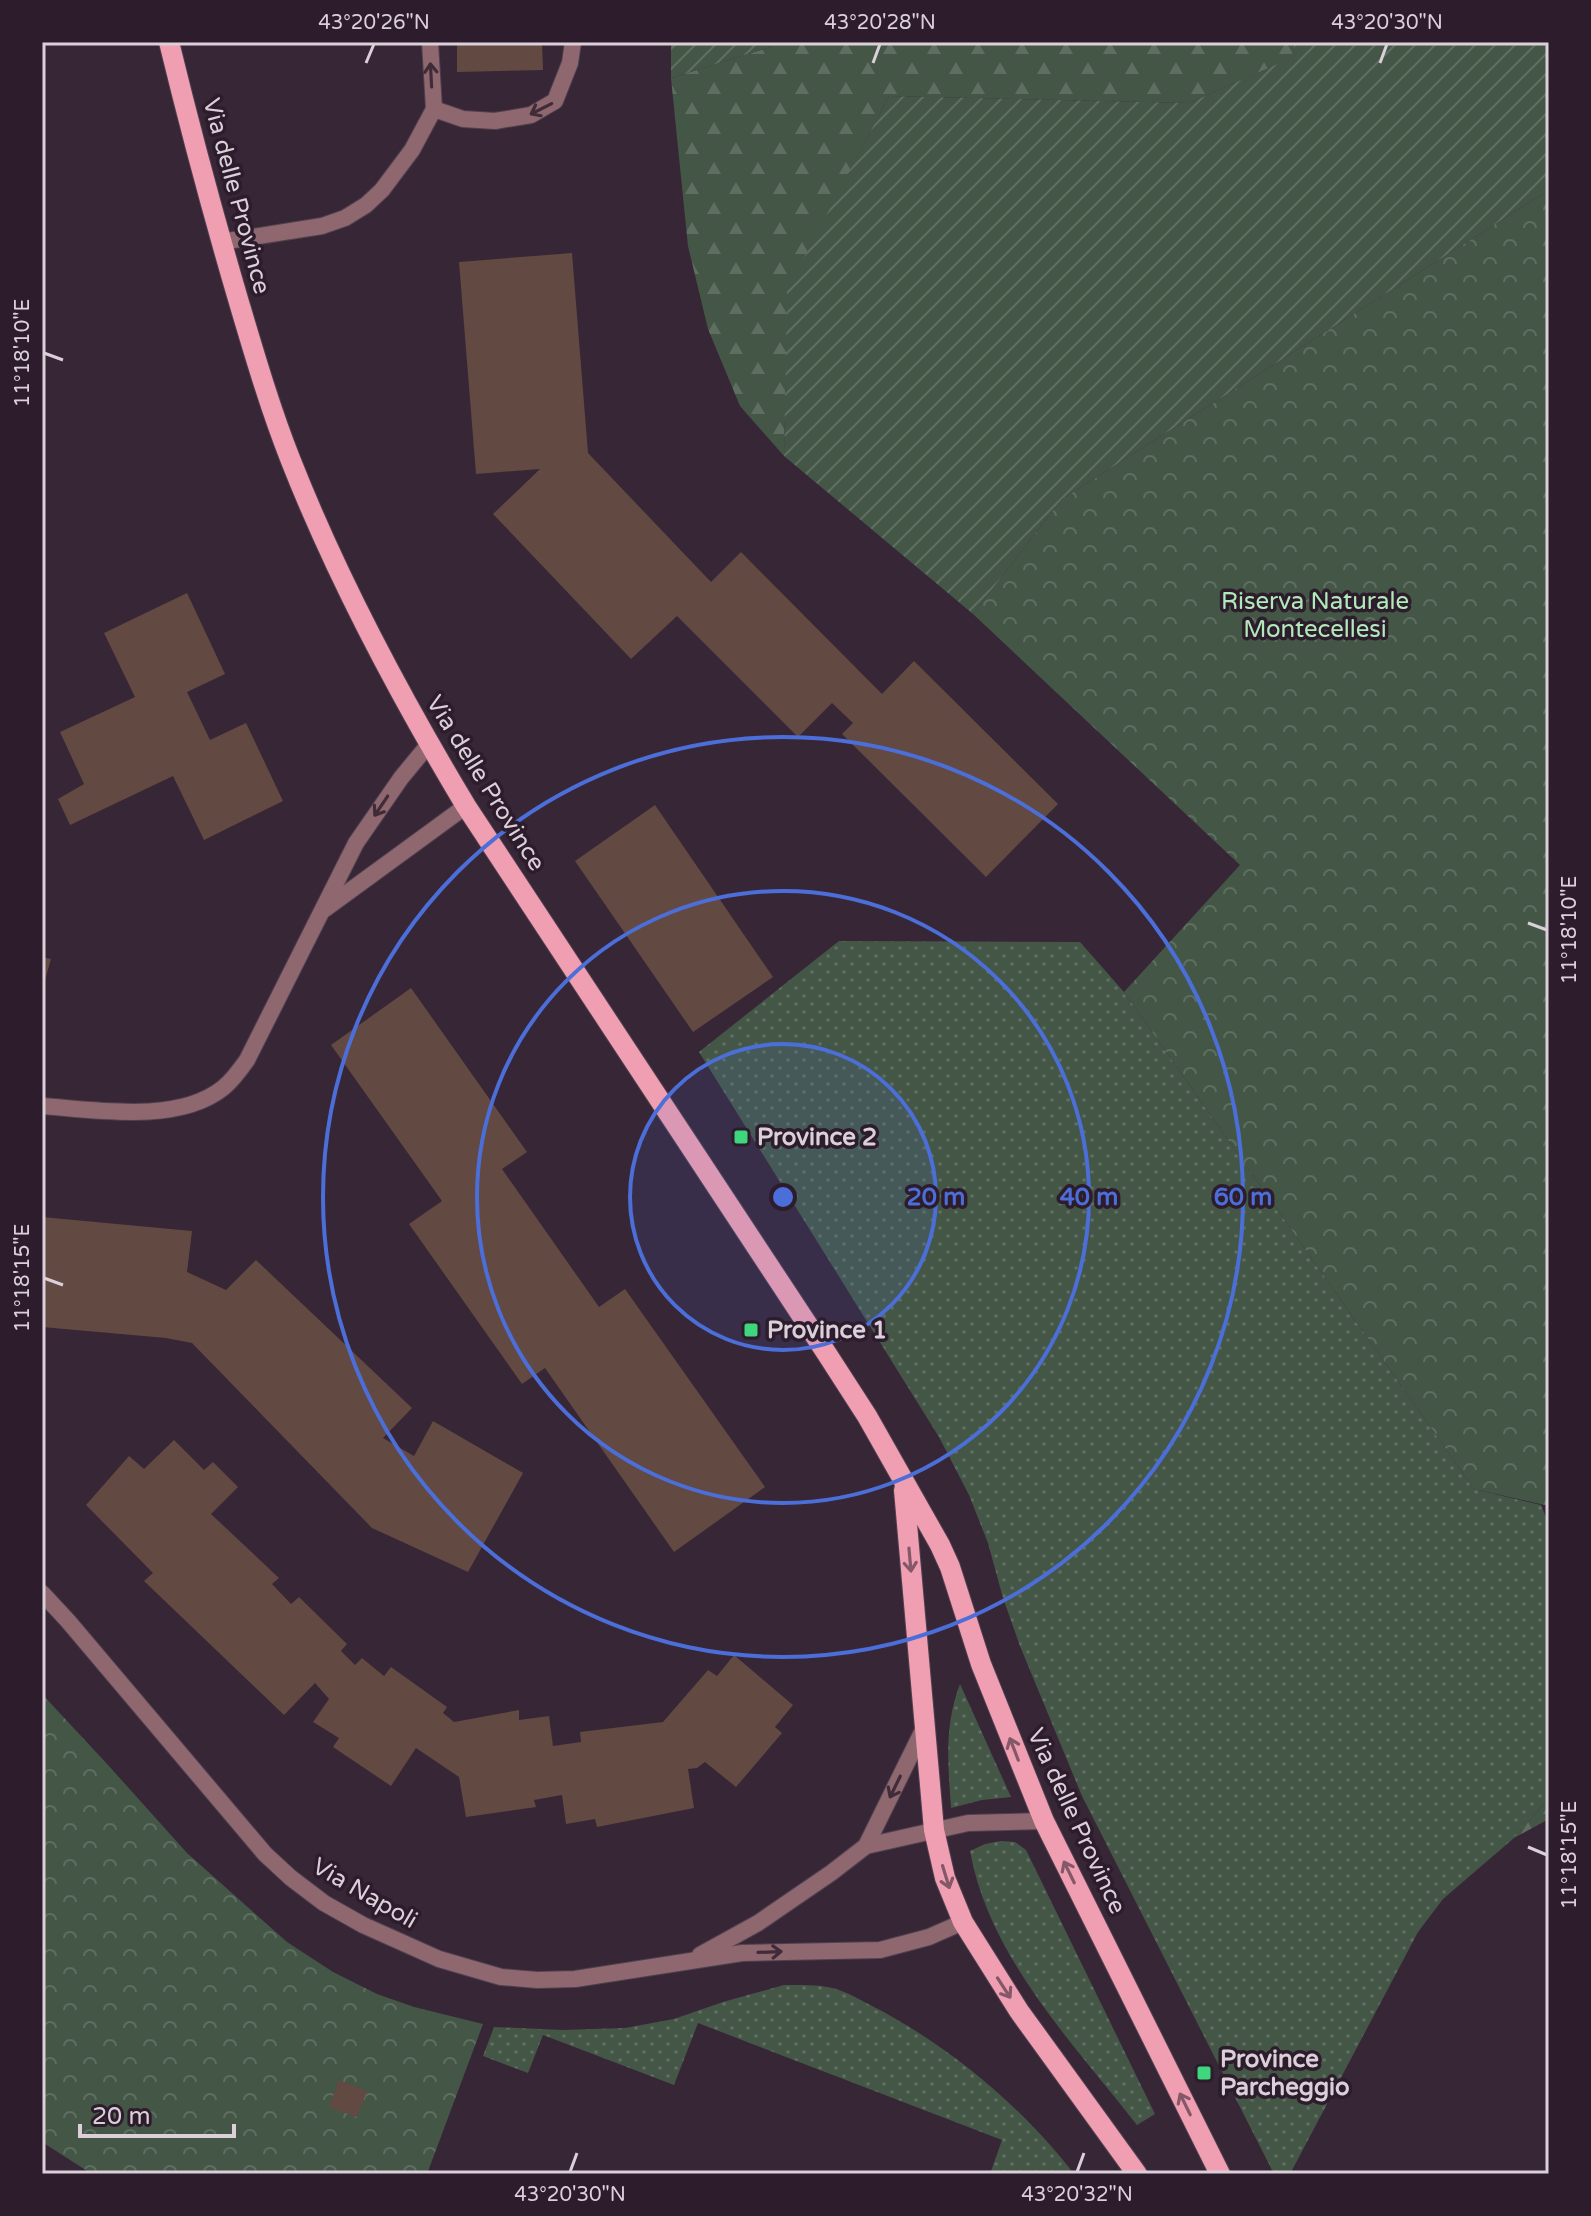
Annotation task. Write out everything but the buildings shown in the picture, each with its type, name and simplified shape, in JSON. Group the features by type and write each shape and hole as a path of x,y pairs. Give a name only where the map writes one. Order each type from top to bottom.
{"main road":[{"name":"Via delle Province","path":"169,42 221,242 275,417 291,462 336,563 396,684 466,806 795,1303 867,1416 940,1545 981,1664 1044,1821 1220,2174"},
{"name":"Via delle Province","path":"904,1482 934,1830 945,1878 963,1922 1019,2011 1137,2174"}],"street":[{"path":"221,242 322,226 345,218 366,205 397,173 434,109 430,42"},
{"path":"434,109 463,119 495,121 531,115 555,101 570,63 573,42"},
{"path":"42,1106 121,1111 169,1110 201,1101 222,1089 247,1060 356,843 429,744"},
{"path":"323,910 466,806"},
{"name":"Via Napoli","path":"42,1593 265,1854 291,1878 324,1903 363,1925 439,1959 501,1977 575,1979 742,1953 880,1950 929,1937 963,1922"},
{"name":"Via Napoli","path":"866,1846 924,1728"},
{"name":"Via Napoli","path":"692,1959 770,1915 866,1846 980,1822 1044,1821"}],"green space":[{"path":"671,42 786,42 671,78"},
{"path":"786,42 1295,42 1292,58 1189,103 889,96 788,290 784,456 740,406 708,329 688,246 671,78"},
{"path":"1295,42 1549,42 1549,190 1062,499 973,614 784,456 787,290 889,96 1189,103 1291,58"},
{"name":"Riserva Naturale Montecellesi","path":"1549,190 1549,1506 1474,1489 1124,992 1240,865 973,614 1062,499"},
{"path":"839,941 1080,942 1124,992 1474,1489 1541,1505 1549,1525 1549,1798 1514,1838 1443,1899 1418,1932 1290,2174 1274,2174 1082,1796 1020,1646 988,1543 969,1495 939,1437 699,1052"},
{"path":"960,1684 1011,1797 951,1808 949,1730"},
{"path":"42,1694 187,1853 287,1942 333,1972 377,1994 414,2007 483,2024 427,2174 92,2174 42,2142"},
{"path":"1549,1798 1549,1819 1514,1838"},
{"path":"1001,1841 1015,1842 1026,1850 1155,2114 1137,2125 1037,1997 995,1927 980,1890 970,1851"},
{"path":"784,1985 819,1986 843,1992 928,2039 1008,2102 1074,2174 990,2174 1002,2140 698,2023 674,2085 543,2035 528,2073 483,2056 494,2027 562,2030 625,2028 674,2019"}],"place":[{"name":"Province 2","path":"741,1137"},
{"name":"Province 1","path":"751,1330"},
{"name":"Province Parcheggio","path":"1204,2073"}]}
